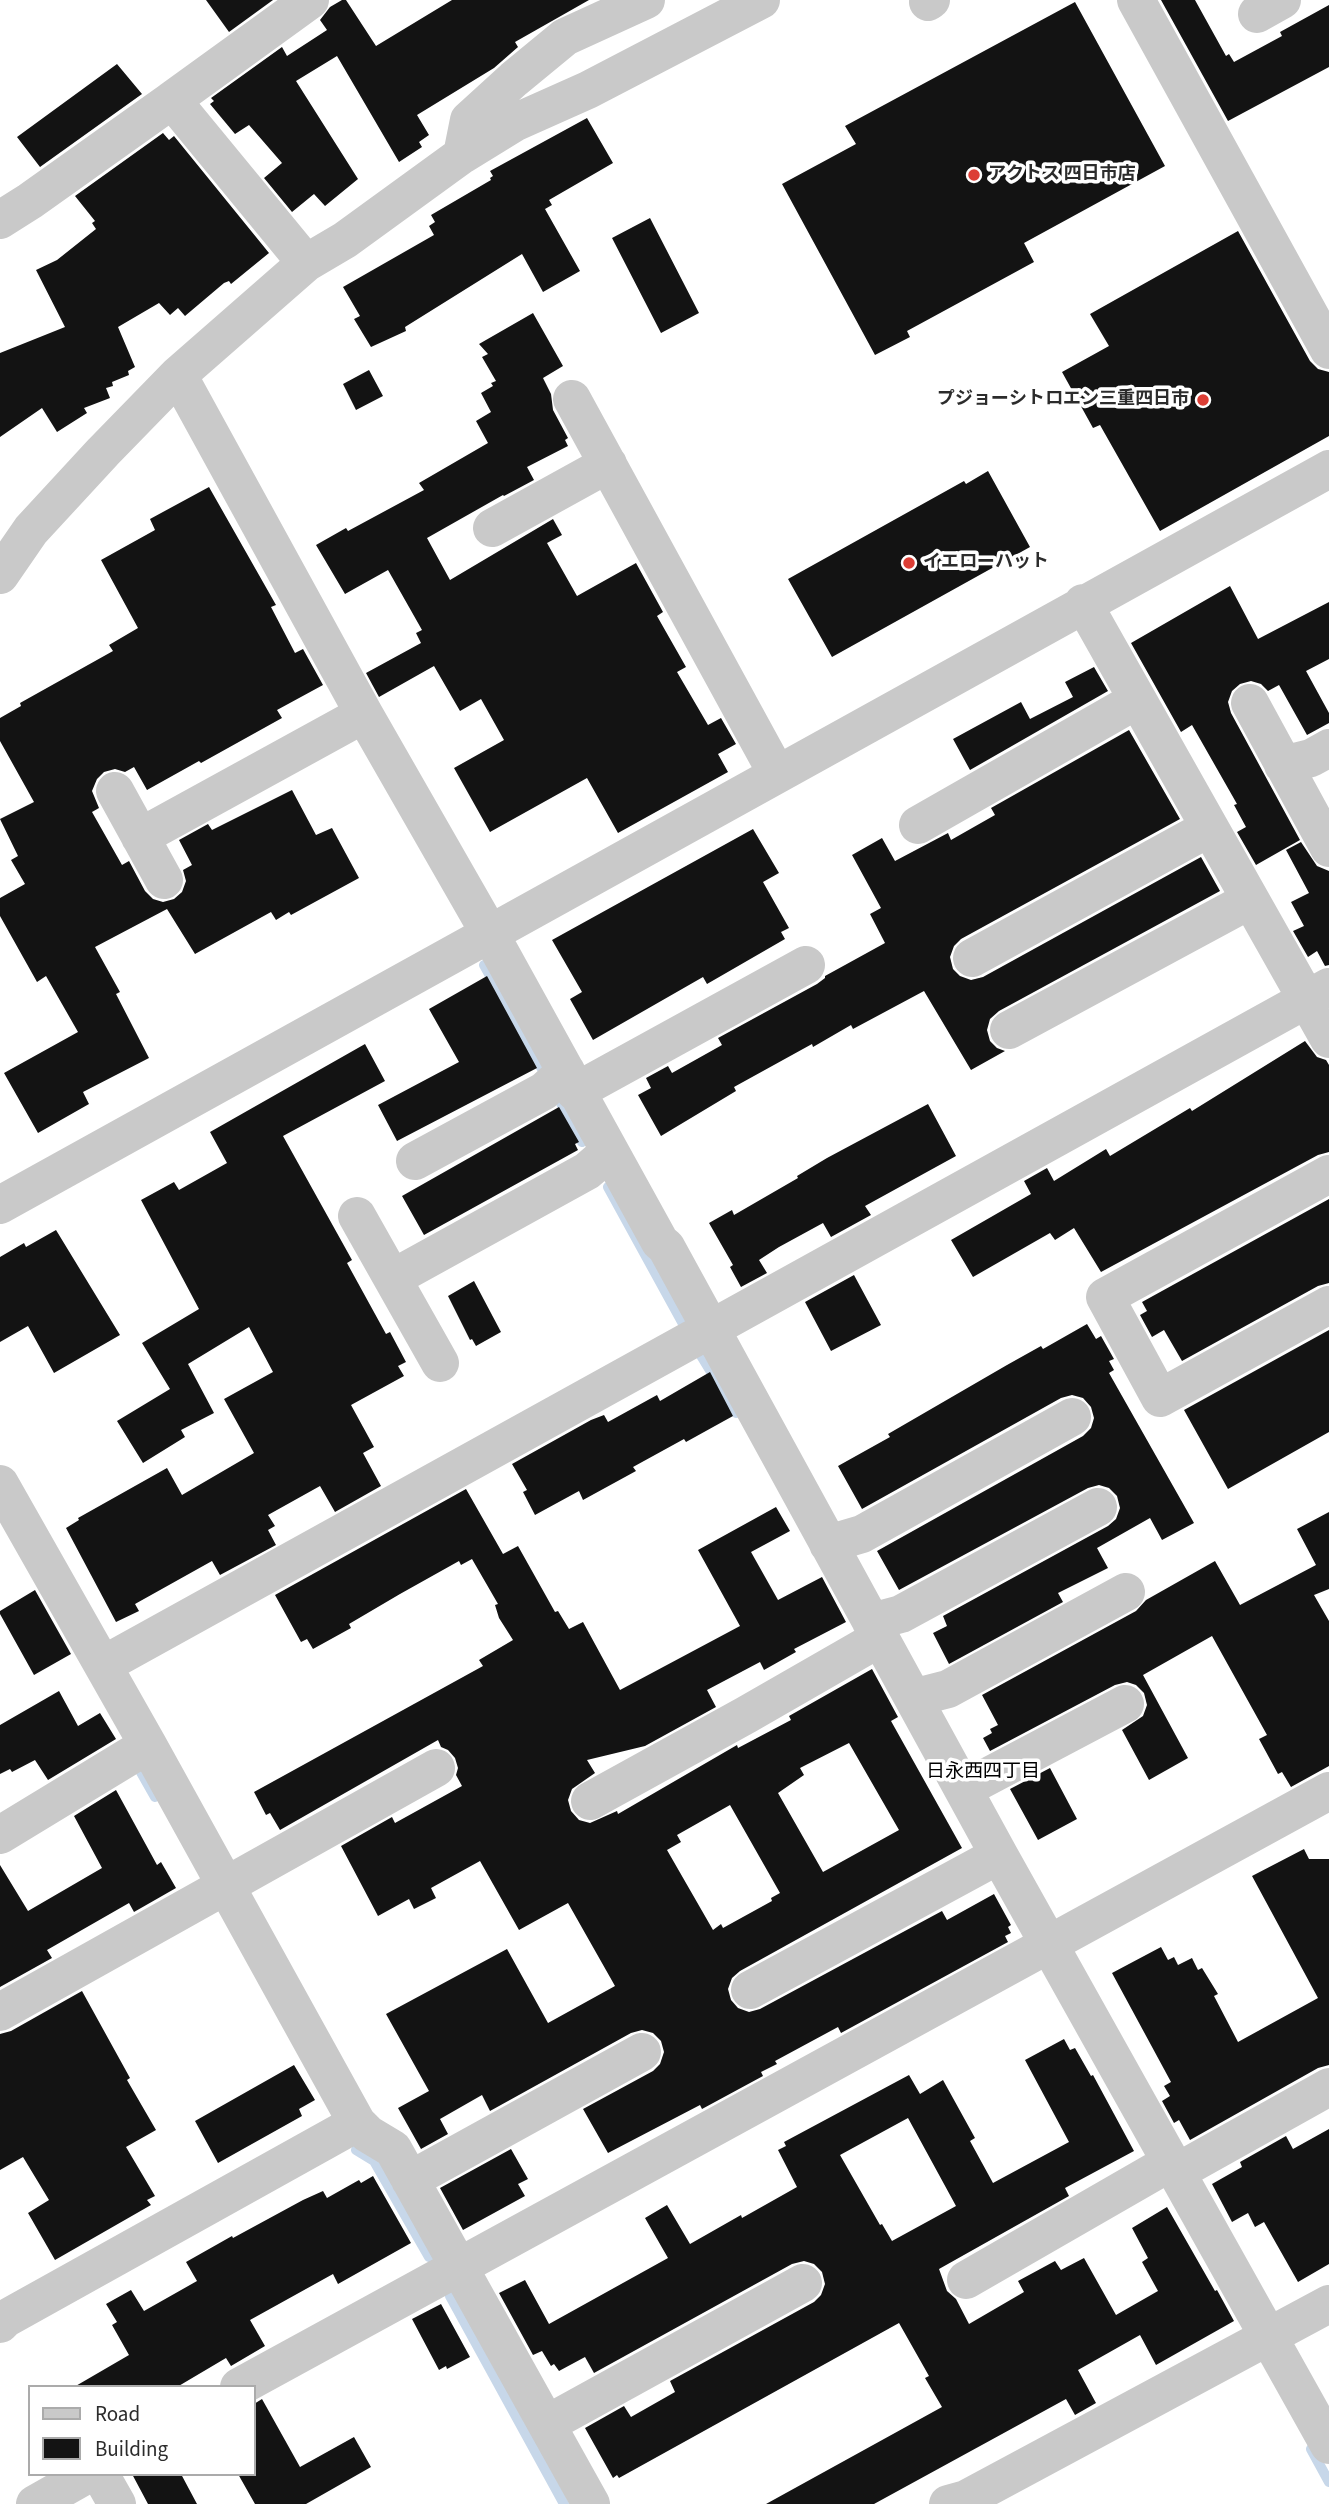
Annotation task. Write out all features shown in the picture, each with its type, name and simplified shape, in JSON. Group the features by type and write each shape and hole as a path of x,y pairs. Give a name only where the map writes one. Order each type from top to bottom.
{"street":[{"path":"0,219 30,201 173,100 310,0"},
{"path":"462,155 469,120 513,79 565,37 646,0"},
{"path":"0,575 31,530 178,375 306,264 345,240 462,155 514,123 588,90 761,0"},
{"path":"1136,0 1329,350"},
{"path":"173,100 306,264"},
{"path":"178,375 609,1152 660,1242 666,1247 999,1855 1329,2445"},
{"path":"572,399 777,774"},
{"path":"492,528 608,464"},
{"path":"0,1205 1329,469"},
{"path":"1083,603 1250,900 1318,994 1329,1039"},
{"path":"918,825 1137,700"},
{"path":"1250,703 1329,848"},
{"path":"139,837 364,714"},
{"path":"1283,765 1311,758 1329,748"},
{"path":"115,791 164,880"},
{"path":"972,958 1209,828"},
{"path":"1009,1030 1250,900"},
{"path":"415,1161 544,1091 571,1082 806,965"},
{"path":"103,1665 1318,994"},
{"path":"393,1278 587,1171 609,1152"},
{"path":"1329,1174 1105,1297 1160,1398 1329,1305"},
{"path":"357,1216 440,1363"},
{"path":"828,1544 862,1534 1072,1417"},
{"path":"0,1484 227,1886 357,2123 368,2134 393,2149 591,2504"},
{"path":"590,1801 746,1715 901,1614 1098,1507"},
{"path":"913,1698 947,1689 1126,1592"},
{"path":"964,1789 1125,1703"},
{"path":"0,1835 148,1745"},
{"path":"0,2012 436,1768"},
{"path":"243,2385 1329,1791"},
{"path":"750,1990 999,1855"},
{"path":"410,2180 642,2052"},
{"path":"967,2280 1174,2167 1329,2087"},
{"path":"2,2317 357,2123"},
{"path":"547,2424 803,2283"},
{"path":"948,2504 966,2499 1329,2304"},
{"path":"35,2504 84,2476"},
{"path":"101,2476 117,2504"}],"building":[{"path":"206,0 273,0 229,32"},
{"path":"346,0 376,46 452,0 589,0 515,42 518,47 494,68 417,115 429,135 419,142 422,147 399,162 337,56 296,81 358,179 325,206 314,194 292,212 264,178 282,163 249,125 235,134 210,104 214,101 211,98 282,47 287,56 327,30 320,20 330,7"},
{"path":"1161,0 1195,0 1226,56 1229,54 1234,62 1282,36 1280,32 1329,5 1329,67 1228,121"},
{"name":"アクトス 四日市店","path":"1075,2 1165,166 1024,243 1034,262 907,331 910,337 875,355 782,184 856,144 845,126"},
{"path":"117,64 142,94 40,167 17,137"},
{"path":"587,118 613,163 549,200 552,205 545,209 580,271 543,292 522,254 405,327 406,331 371,347 354,319 360,316 343,287 434,235 429,226 435,222 431,215 491,180 493,176 490,171"},
{"path":"163,133 169,140 174,136 269,253 231,284 229,281 224,283 185,316 178,308 170,315 159,303 118,327 135,367 128,371 129,375 112,382 113,386 106,388 110,398 84,408 87,413 57,432 42,408 0,437 0,353 65,327 36,270 57,260 96,229 92,223 95,221 75,196"},
{"path":"650,218 699,313 661,333 612,238"},
{"name":"プジョーシトロエン三重四日市","path":"1238,231 1310,361 1318,369 1329,372 1329,436 1160,531 1100,425 1093,428 1062,372 1109,346 1090,314"},
{"path":"533,313 563,366 543,378 551,394 553,410 568,438 565,440 568,446 527,467 534,480 427,538 450,580 553,519 562,535 547,543 577,596 636,563 663,612 657,616 686,667 677,672 708,725 721,718 736,744 718,754 728,772 618,833 587,778 490,832 454,768 504,740 481,699 460,711 434,666 379,697 366,673 421,643 416,633 422,630 388,570 345,594 316,545 424,490 419,483 488,443 476,421 491,412 481,393 496,381 482,357 488,354 479,344"},
{"path":"369,370 383,396 356,410 343,384"},
{"name":"イエローハット","path":"988,471 1030,547 832,657 788,579 964,481 966,484"},
{"path":"209,487 276,605 271,607 295,653 303,649 323,685 277,710 282,718 147,790 134,767 125,772 115,769 104,772 97,779 92,791 99,808 92,812 122,865 129,861 145,891 153,899 163,902 174,899 182,892 186,881 183,870 192,865 179,840 208,824 212,830 292,790 316,835 332,828 359,878 291,915 289,912 276,920 271,912 195,954 167,909 95,947 120,992 116,994 149,1058 83,1092 89,1104 38,1133 4,1073 78,1032 46,976 37,982 0,916 0,898 25,884 11,860 18,856 0,819 34,802 0,741 0,718 21,706 20,703 113,651 109,645 138,628 101,560 155,530 150,519"},
{"path":"1230,586 1258,639 1329,602 1329,659 1306,671 1329,713 1329,723 1307,735 1279,685 1268,691 1261,684 1251,681 1240,684 1232,691 1228,702 1231,713 1300,840 1256,865 1237,832 1246,827 1234,805 1237,804 1192,725 1181,732 1131,643"},
{"path":"1094,667 1108,691 970,770 953,739 1021,702 1030,719 1073,697 1065,682"},
{"path":"1129,730 1180,819 961,939 954,946 950,957 953,969 960,976 971,980 983,977 1201,857 1220,891 999,1011 990,1019 987,1030 990,1041 1005,1051 971,1070 924,991 853,1029 851,1025 813,1047 812,1044 734,1087 736,1091 661,1136 638,1095 651,1088 646,1078 668,1066 672,1073 722,1045 718,1038 885,943 870,914 881,908 852,855 882,838 895,861 948,833 951,840 995,815 991,808"},
{"path":"753,829 779,873 763,882 789,928 781,932 785,939 707,984 703,977 593,1040 570,999 582,992 552,940"},
{"path":"1301,842 1317,866 1329,871 1329,965 1325,966 1317,951 1308,957 1293,931 1304,926 1291,902 1309,893 1286,850"},
{"path":"487,976 537,1068 397,1141 378,1105 459,1062 429,1009"},
{"path":"1305,1041 1317,1057 1326,1060 1329,1065 1329,1152 1318,1155 1101,1272 1074,1228 1055,1240 1050,1233 973,1277 951,1240 1031,1194 1024,1181 1047,1168 1054,1181 1106,1149 1110,1156 1190,1108 1192,1111"},
{"path":"365,1044 385,1081 283,1136 352,1260 347,1263 386,1334 390,1332 406,1362 398,1366 404,1376 351,1405 374,1447 363,1453 381,1486 335,1512 320,1486 268,1515 275,1526 268,1530 276,1545 220,1575 212,1561 135,1604 139,1611 116,1622 66,1528 79,1520 78,1518 167,1468 182,1495 254,1453 224,1399 273,1372 249,1327 188,1364 214,1413 181,1430 185,1437 143,1463 117,1421 170,1389 142,1343 199,1309 141,1200 174,1182 179,1190 227,1163 210,1132"},
{"path":"928,1104 956,1156 865,1206 871,1215 831,1237 823,1223 779,1247 759,1260 767,1273 741,1287 730,1267 733,1265 709,1223 732,1210 734,1215 827,1158"},
{"path":"559,1107 579,1142 575,1144 578,1150 424,1235 402,1196"},
{"path":"1329,1199 1329,1283 1318,1286 1182,1361 1164,1330 1152,1337 1140,1315 1147,1311 1142,1302"},
{"path":"56,1230 120,1335 54,1373 28,1326 0,1342 0,1257 24,1243 26,1247"},
{"path":"854,1275 881,1325 831,1351 805,1302"},
{"path":"474,1281 501,1332 476,1346 472,1339 470,1340 448,1296"},
{"path":"1087,1324 1096,1339 1101,1336 1114,1359 1109,1361 1114,1370 1109,1373 1194,1523 1162,1540 1150,1518 1097,1548 1108,1568 1058,1593 1063,1602 949,1664 933,1633 947,1626 943,1616 1108,1526 1116,1519 1120,1508 1117,1496 1109,1488 1099,1485 1088,1488 899,1590 877,1551 1083,1436 1091,1428 1094,1418 1091,1407 1083,1398 1072,1395 1061,1398 862,1509 838,1466 1007,1365 1041,1346 1043,1349"},
{"path":"1329,1330 1329,1432 1228,1489 1184,1410"},
{"path":"710,1372 733,1416 633,1467 636,1471 583,1500 579,1491 535,1515 523,1492 527,1490 512,1464 591,1420 604,1415 608,1422 657,1395 660,1401"},
{"path":"466,1489 503,1554 518,1546 555,1612 558,1611 569,1629 583,1622 620,1690 740,1626 698,1550 776,1507 790,1531 751,1552 778,1600 822,1577 846,1622 794,1649 796,1652 764,1670 760,1662 707,1690 716,1707 645,1746 587,1760 595,1773 572,1789 568,1800 571,1811 579,1820 590,1823 617,1811 618,1814 737,1745 738,1748 791,1720 789,1716 872,1669 898,1717 891,1721 962,1848 740,1971 732,1978 728,1989 731,2000 738,2008 749,2012 760,2009 942,1911 947,1920 994,1894 1011,1925 1008,1927 1011,1933 1005,1936 1008,1942 841,2033 838,2027 775,2061 777,2064 761,2072 763,2076 702,2109 700,2105 608,2153 583,2109 653,2071 660,2064 664,2052 661,2041 653,2033 642,2030 631,2033 490,2111 482,2095 440,2119 448,2134 421,2149 398,2108 429,2091 386,2014 507,1949 548,2023 615,1986 568,1903 519,1930 480,1861 431,1888 436,1898 414,1909 409,1899 378,1916 341,1846 392,1817 395,1823 462,1786 456,1775 458,1768 455,1758 441,1747 438,1740 280,1830 270,1813 266,1815 254,1792 483,1666 479,1660 513,1640 499,1618 495,1605 498,1604 472,1559 461,1565 459,1561 400,1594 349,1624 351,1628 313,1649 307,1639 301,1642 275,1595","holes":["849,1743 899,1830 823,1872 778,1793 804,1775 800,1768","730,1805 780,1893 771,1898 772,1901 723,1928 721,1924 713,1930 667,1850 681,1842 677,1835"]},
{"path":"1329,1512 1329,1589 1314,1595 1329,1621 1329,1766 1291,1787 1282,1772 1278,1774 1259,1739 1267,1735 1212,1636 1143,1675 1188,1758 1149,1780 1122,1730 1143,1716 1147,1705 1144,1693 1136,1685 1127,1682 1115,1685 990,1751 983,1738 992,1733 990,1729 998,1725 982,1695 1136,1611 1146,1600 1215,1561 1240,1605 1316,1565 1297,1529"},
{"path":"35,1590 71,1654 34,1675 0,1611"},
{"path":"59,1691 78,1726 100,1713 116,1739 48,1780 35,1760 12,1772 10,1769 0,1774 0,1725"},
{"path":"1050,1768 1077,1819 1038,1840 1010,1789"},
{"path":"116,1790 157,1865 161,1862 176,1888 134,1912 129,1903 47,1950 52,1958 0,1987 0,1865 28,1911 102,1868 74,1816"},
{"path":"1304,1849 1309,1859 1329,1859 1329,2065 1318,2068 1190,2140 1179,2120 1174,2123 1162,2101 1170,2096 1164,2086 1171,2082 1112,1973 1161,1947 1168,1960 1174,1957 1178,1965 1192,1958 1198,1970 1202,1968 1218,1994 1214,1996 1238,2042 1318,1998 1252,1876"},
{"path":"82,1991 130,2078 127,2080 156,2130 126,2147 155,2196 147,2200 151,2205 55,2260 28,2213 49,2200 23,2157 0,2170 0,2034 11,2031"},
{"path":"1064,2039 1070,2050 1075,2048 1091,2076 1093,2075 1134,2151 1065,2188 1069,2196 939,2269 947,2291 956,2299 969,2324 1024,2292 1018,2281 1055,2261 1061,2270 1084,2258 1116,2315 1158,2291 1142,2262 1148,2258 1132,2228 1167,2207 1234,2321 1156,2365 1140,2335 1078,2370 1096,2403 1075,2415 1066,2399 874,2504 766,2504 942,2407 925,2378 929,2376 899,2323 619,2478 617,2475 613,2478 585,2428 624,2406 631,2417 675,2392 670,2381 814,2302 821,2295 825,2284 822,2272 814,2264 804,2261 792,2264 594,2373 585,2357 559,2371 554,2364 551,2366 542,2351 533,2355 499,2293 525,2280 549,2324 668,2258 645,2218 667,2205 690,2244 741,2215 742,2218 797,2187 778,2150 786,2146 784,2142 909,2075 920,2094 943,2080 975,2138 970,2141 993,2183 1069,2142 1025,2060","holes":["908,2118 956,2206 892,2241 840,2155"]},
{"path":"294,2065 315,2100 299,2109 302,2116 218,2163 195,2121"},
{"path":"1329,2129 1329,2264 1298,2282 1264,2222 1255,2227 1248,2213 1232,2222 1212,2184 1242,2167 1240,2162 1286,2136 1293,2149"},
{"path":"511,2149 528,2179 518,2184 525,2196 463,2230 440,2188"},
{"path":"373,2176 411,2243 338,2284 333,2274 250,2320 265,2346 231,2366 226,2358 180,2385 77,2385 129,2355 112,2325 117,2322 106,2304 131,2290 144,2311 197,2281 186,2262 303,2200 323,2191 327,2198 359,2180 361,2183"},
{"path":"441,2304 470,2357 447,2369 446,2366 439,2370 412,2319"},
{"path":"262,2399 300,2467 354,2437 371,2467 306,2504 255,2504 239,2476 256,2476 256,2403"},
{"path":"133,2476 182,2476 197,2504 148,2504"}],"waterway":[{"path":"484,965 542,1069"},
{"path":"556,1094 582,1142"},
{"path":"608,1187 687,1331"},
{"path":"700,1354 736,1413"},
{"path":"138,1767 155,1797"},
{"path":"356,2150 374,2161 429,2257"},
{"path":"450,2296 564,2504"},
{"path":"1311,2449 1329,2482"}],"place":[{"name":"アクトス 四日市店","path":"974,175"},
{"name":"プジョーシトロエン三重四日市","path":"1203,400"},
{"name":"イエローハット","path":"909,563"}],"district":[{"name":"日永西四丁目","path":"983,1773"}]}
